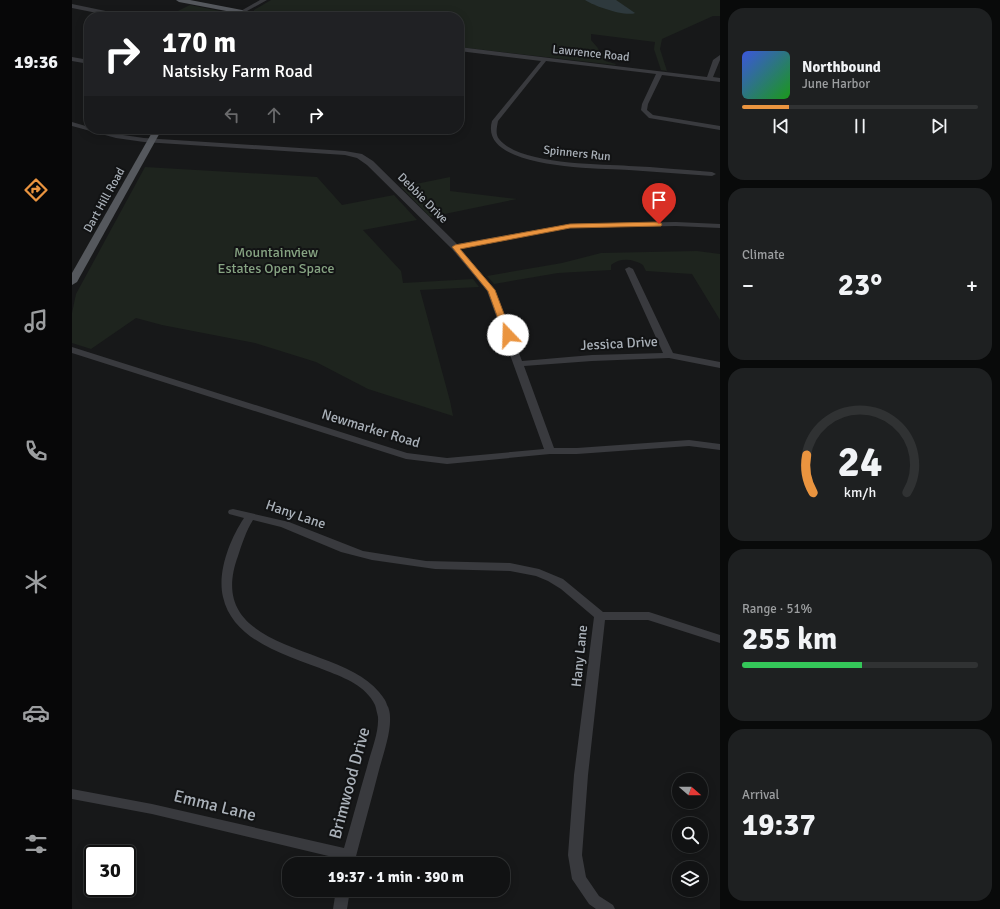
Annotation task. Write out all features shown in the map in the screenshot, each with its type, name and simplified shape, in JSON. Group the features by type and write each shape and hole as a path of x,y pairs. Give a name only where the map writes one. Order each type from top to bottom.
{"main road":[{"path":"179,0 242,12"},
{"name":"Dart Hill Road","path":"72,282 155,134"}],"street":[{"path":"242,12 264,0"},
{"path":"72,6 101,12"},
{"name":"Lawrence Road","path":"464,50 720,80"},
{"path":"710,78 716,60 720,57"},
{"path":"72,59 84,61"},
{"name":"Spinners Run","path":"545,59 495,121 492,128 496,141 509,150 532,159 560,164 712,174"},
{"path":"660,73 645,104 644,110 651,117 720,128"},
{"name":"Debbie Drive","path":"72,124 84,128"},
{"name":"Debbie Drive","path":"111,134 133,139 330,151 358,156 370,163 455,247 492,290 520,364 550,451"},
{"path":"455,247 570,226 676,224 720,226"},
{"path":"629,269 670,354"},
{"name":"Newmarker Road","path":"72,350 406,456 447,461 550,451 577,451 689,443 720,447"},
{"name":"Jessica Drive","path":"520,364 670,354 720,365"},
{"name":"Hany Lane","path":"233,512 271,519 337,547 392,561 434,565 515,568 533,572 551,578 570,590 600,616 581,775 575,854 579,879 594,900 608,909"},
{"name":"Brimwood Drive","path":"250,516 243,527 227,570 226,587 231,608 242,624 261,638 282,649 349,675 368,687 381,704 384,717 380,743 349,857"},
{"path":"600,616 625,614 649,616 720,640"},
{"name":"Emma Lane","path":"72,794 152,809 340,857"},
{"path":"340,909 342,897"}],"green space":[{"path":"271,0 720,0 720,16 713,16 662,39 660,49 667,71 661,70 654,49 655,42 591,34 591,40 599,50 611,57 605,61 616,64 615,65 464,48 464,12 254,12 254,10"},
{"path":"190,5 225,12 176,12"},
{"name":"Mountainview Estates Open Space","path":"145,167 317,177 342,205 394,195 417,220 363,230 401,271 403,283 473,279 479,287 420,290 453,416 368,389 316,362 255,343 162,325 136,318 91,349 72,343 72,313 76,294"},
{"path":"450,177 450,191 517,199 430,217 401,187"},
{"path":"697,251 720,254 720,320 692,274 646,271 643,265 631,260 615,262 611,265 611,270 558,273 494,284 487,276 562,263 601,253"}],"shaded area":[{"path":"585,0 616,0 635,13 624,14 602,8"}],"route":[{"path":"508,335 492,290 455,247 570,226 659,224"}]}
